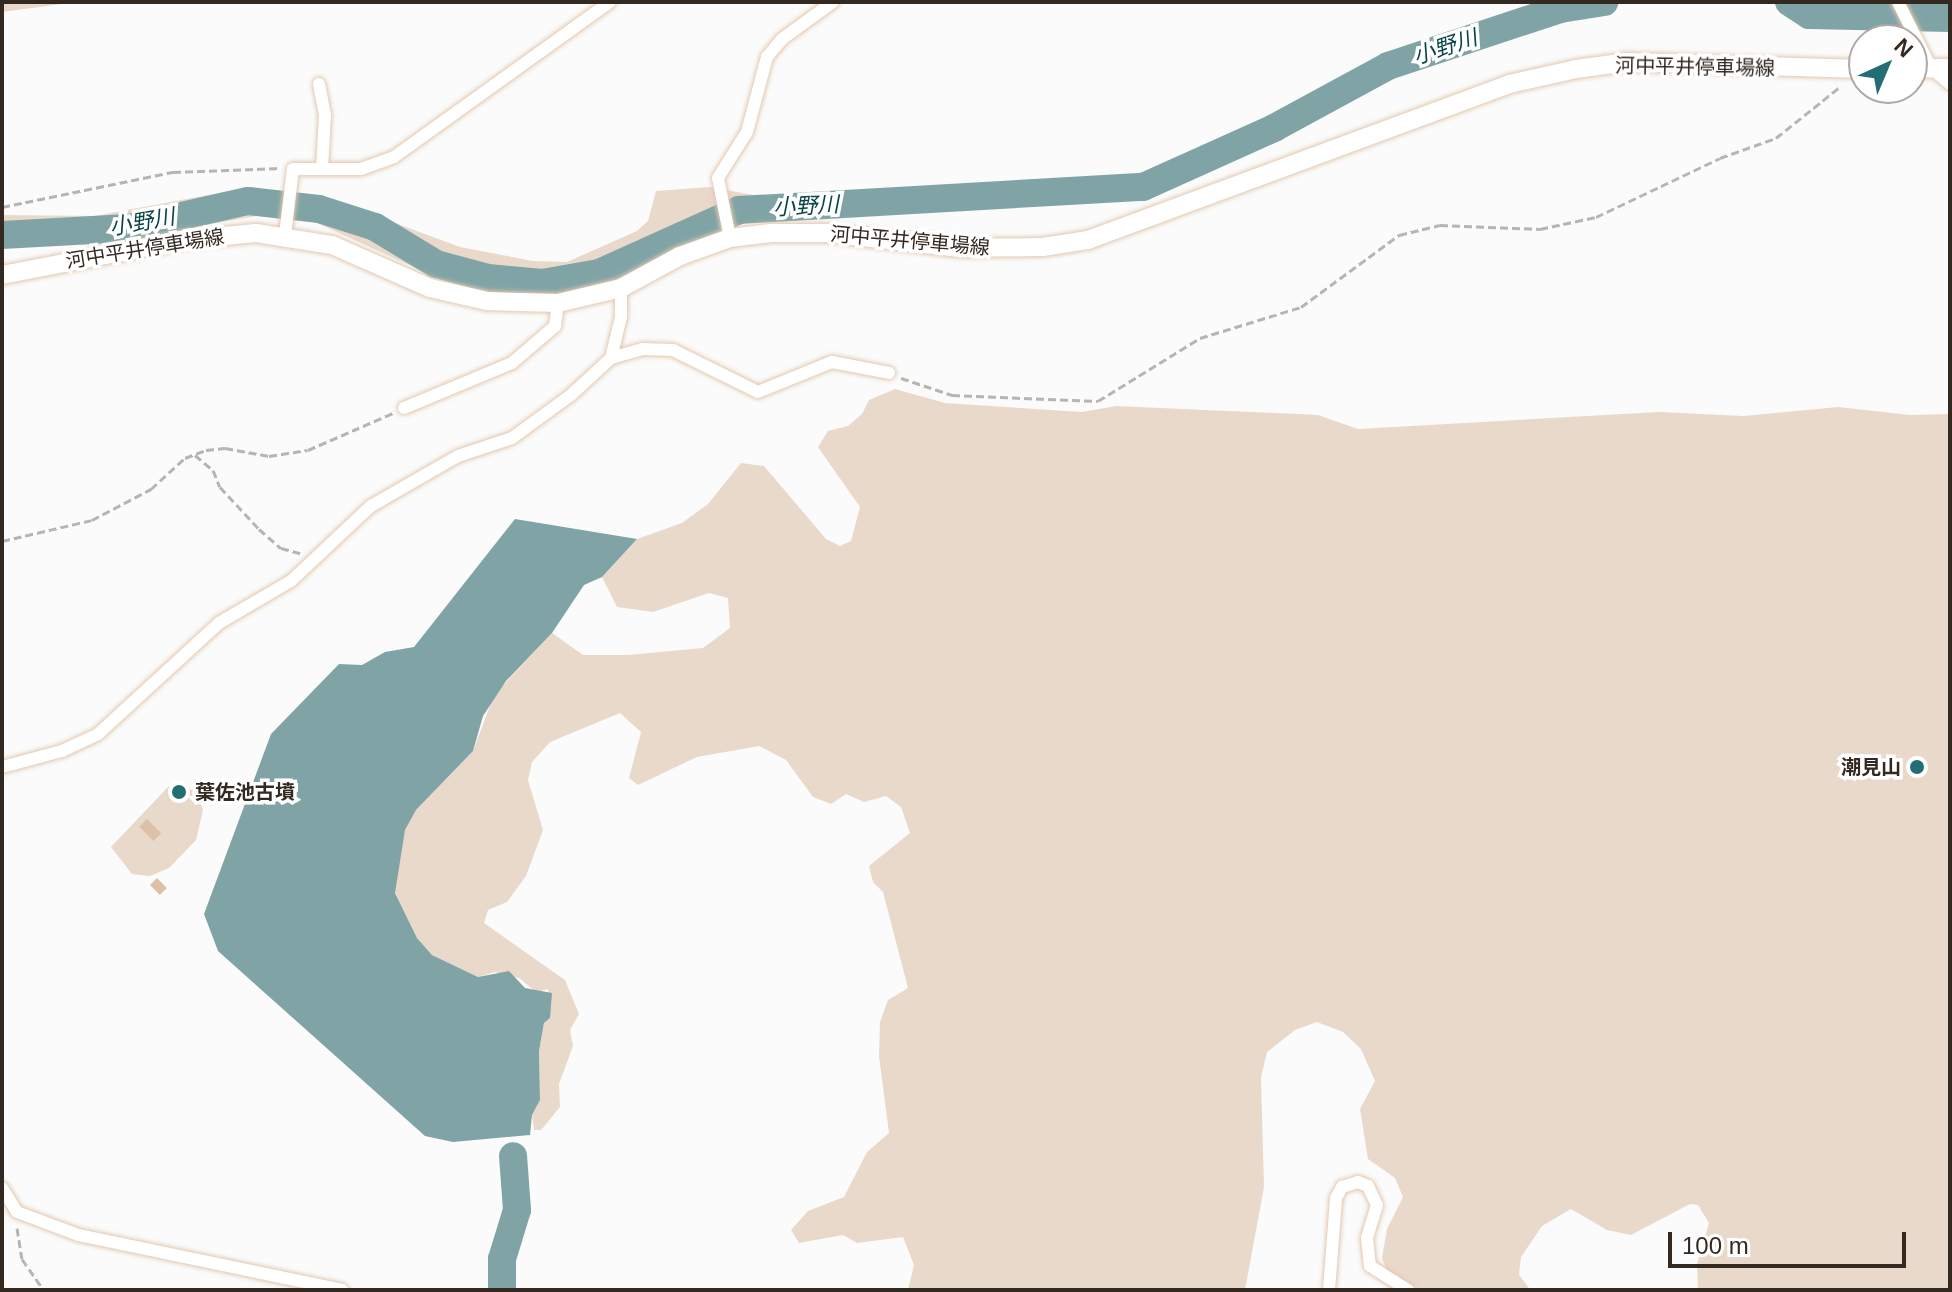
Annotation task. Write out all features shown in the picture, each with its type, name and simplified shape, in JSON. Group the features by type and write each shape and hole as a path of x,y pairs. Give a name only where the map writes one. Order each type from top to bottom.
{"main road":[{"name":"河中平井停車場線","path":"2,275 183,240 286,229 332,245 430,288 487,301 558,303 621,288 729,233 827,233 961,248 1043,247 1088,240 1509,84 1576,69 1627,62 1848,75"}],"street":[{"path":"286,229 293,169 361,169 394,157 610,2"},
{"path":"729,233 719,186 721,172 747,132 772,49 833,2"},
{"path":"1899,3 1930,66 1950,84"},
{"path":"319,84 325,115 322,169"},
{"path":"611,358 621,317 621,288"},
{"path":"404,408 512,363 555,326 558,303"},
{"path":"2,767 62,751 98,734 219,623 319,558 371,506 458,456 512,438 611,358 642,349 673,350 758,392 772,391 824,363 853,363 889,373"},
{"path":"1329,1290 1332,1213 1342,1187 1358,1182 1368,1186 1377,1205 1367,1238 1370,1266 1408,1290"},
{"path":"2,1188 17,1212"},
{"path":"2,1214 17,1212 79,1235 342,1290"}],"path":[{"path":"889,373 952,395 1098,401 1200,338 1301,307 1399,235 1440,225 1540,229 1596,217 1720,158 1776,138 1836,87 1848,81"},
{"path":"2,207 173,172 293,169"},
{"path":"2,541 92,520 151,489 175,465 195,455 225,448 269,456 308,450 404,408"},
{"path":"195,455 213,470 220,487 281,548 319,558"},
{"path":"17,1212 22,1259 44,1290"}],"shaded area":[{"path":"2,2 77,2 2,12"},
{"path":"251,187 341,203 460,247 533,261 567,262 637,231 648,221 656,191 710,187 801,204 711,233 606,280 540,292 442,280 317,223 257,216 121,239 2,242 2,215 95,216"},
{"path":"895,389 945,403 1082,412 1116,406 1318,415 1358,429 1659,412 1744,416 1838,407 1910,415 1950,414 1950,1290 1698,1290 1697,1264 1709,1223 1698,1205 1690,1204 1631,1235 1607,1230 1571,1209 1542,1226 1521,1257 1519,1275 1529,1288 1552,1290 1419,1290 1387,1271 1382,1258 1387,1229 1403,1197 1395,1178 1368,1159 1360,1109 1375,1081 1361,1049 1343,1032 1317,1022 1295,1030 1267,1052 1261,1077 1264,1187 1245,1290 908,1290 914,1265 903,1237 857,1243 843,1235 799,1243 791,1230 808,1211 844,1197 867,1152 889,1133 879,1056 880,1022 888,1000 908,988 883,892 873,882 869,866 910,833 901,807 886,796 864,802 846,794 831,804 813,797 786,760 759,746 697,757 638,785 629,778 641,732 620,713 550,742 532,762 528,780 543,830 526,876 507,902 488,910 484,923 565,980 579,1014 570,1030 573,1046 559,1084 560,1107 541,1130 534,1130 532,1115 540,1100 539,1051 544,1023 550,1018 548,989 536,992 519,978 495,972 478,977 432,955 417,938 395,893 393,879 405,830 416,810 473,751 494,695 552,633 583,655 628,655 703,648 730,628 728,598 709,593 653,612 617,607 602,577 637,539 682,523 708,504 741,463 764,466 826,539 840,546 851,541 860,507 818,447 828,431 848,426 862,414 869,400"},
{"path":"183,783 198,795 203,810 196,840 169,868 150,876 132,874 111,847 168,787"}],"water":[{"path":"515,519 637,539 602,577 584,585 552,633 506,681 483,716 473,751 416,810 405,830 395,893 417,938 432,955 478,977 509,971 525,988 552,993 550,1018 544,1023 539,1051 540,1100 532,1115 530,1135 453,1142 425,1136 218,951 204,914 271,734 339,664 362,665 385,652 414,647"}],"building":[{"path":"147,819 161,833 153,841 139,827"},
{"path":"157,878 167,888 160,895 150,885"}],"waterway":[{"name":"小野川","path":"2,235 129,228 248,201 319,209 375,227 436,264 488,278 542,283 599,273 739,210 1143,187 1274,128 1388,66 1560,9 1604,2"},
{"name":"小野川","path":"1789,2 1809,15 1950,18"},
{"path":"502,1290 502,1259 517,1210 513,1156"}],"place":[{"name":"潮見山","path":"1917,767"},
{"name":"葉佐池古墳","path":"179,792"}]}
